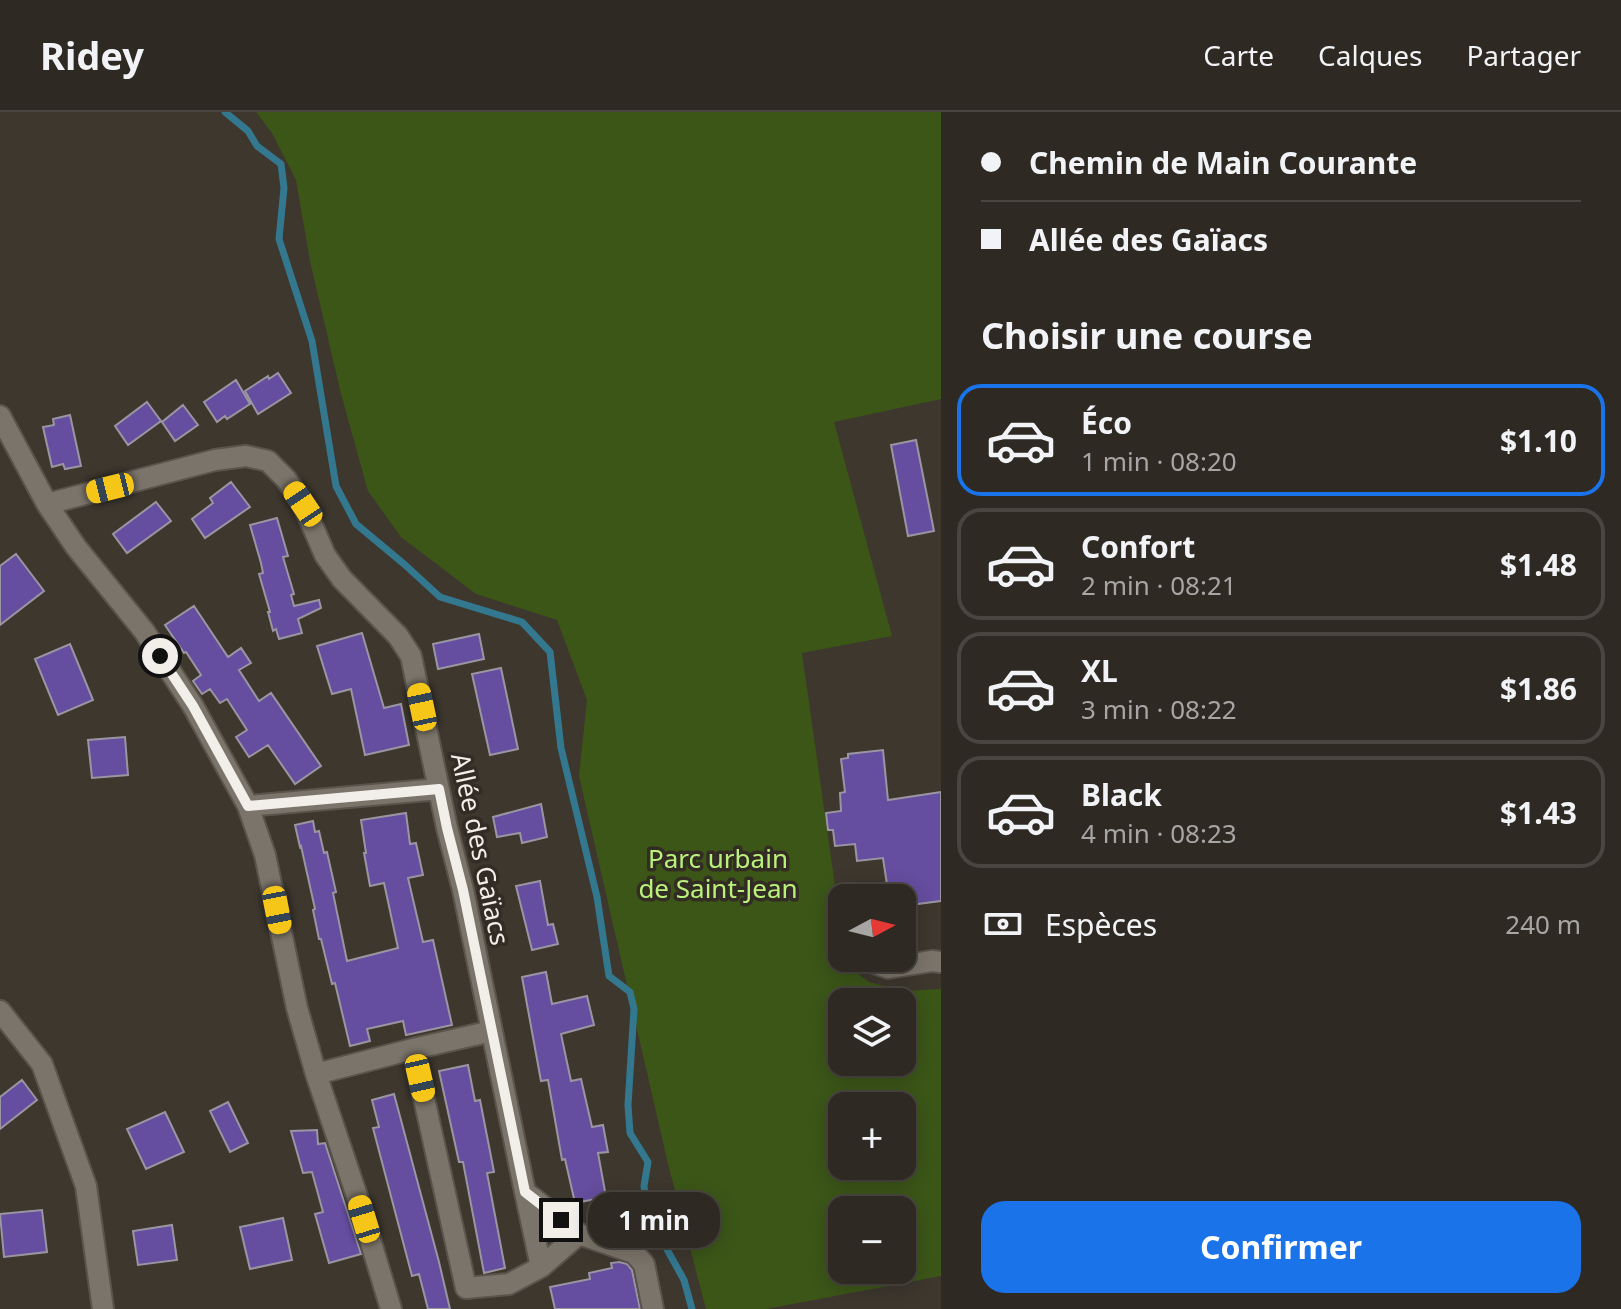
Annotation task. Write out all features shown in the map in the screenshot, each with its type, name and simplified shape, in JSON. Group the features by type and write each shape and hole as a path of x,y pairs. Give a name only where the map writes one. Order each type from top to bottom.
{"street":[{"path":"0,416 47,504 76,547 144,631 193,706 248,806 265,855 297,1008 391,1309"},
{"name":"Allée des Gaïacs","path":"47,504 215,460 246,456 268,461 286,479 303,504 325,555 342,579 398,636 411,656 541,1267"},
{"path":"248,806 439,789"},
{"path":"916,964 941,962"},
{"path":"0,1011 42,1064 86,1186 103,1309"},
{"path":"316,1074 492,1031"},
{"path":"413,1049 466,1288 509,1284 541,1267 579,1234"},
{"path":"525,1192 579,1234 634,1253 644,1264 653,1309"}],"green space":[{"name":"Parc urbain de Saint-Jean","path":"256,112 941,112 941,399 834,422 892,636 802,653 835,884 828,884 828,972 855,972 869,982 892,988 828,988 828,1076 916,1076 916,990 941,989 941,1276 916,1281 916,1196 828,1196 828,1284 899,1284 766,1309 706,1309 668,1164 579,776 587,700 557,620 476,594 401,537 368,491 341,394 310,261 296,180 272,133"}],"building":[{"path":"278,373 291,393 258,414 245,391"},
{"path":"236,380 250,404 217,422 204,402"},
{"path":"147,402 161,421 128,445 115,426"},
{"path":"183,405 198,425 175,441 162,422"},
{"path":"70,415 81,466 65,469 63,464 52,467 43,427 54,425 53,419"},
{"path":"916,440 934,531 908,536 891,445"},
{"path":"231,482 250,507 205,538 192,519 213,503 210,498"},
{"path":"156,502 171,521 127,553 113,534"},
{"path":"277,518 288,556 283,557 294,594 291,595 294,606 319,600 321,608 298,619 302,633 279,639 276,629 273,631 268,612 259,574 263,573 261,563 250,525"},
{"path":"16,554 44,591 0,625 0,566"},
{"path":"194,606 228,657 241,648 251,663 239,670 259,701 271,693 321,766 295,784 268,745 249,757 236,737 247,730 227,699 220,703 210,689 202,694 193,681 201,675 165,625"},
{"path":"362,633 384,708 401,704 409,745 365,755 351,689 332,694 317,646"},
{"path":"479,634 484,659 438,669 433,644"},
{"path":"70,644 93,700 58,715 35,659"},
{"path":"501,668 518,749 490,755 472,674"},
{"path":"125,737 128,775 92,778 88,740"},
{"path":"883,750 888,800 941,792 941,901 916,904 916,884 887,884 883,858 857,861 855,844 835,846 833,830 828,830 826,813 841,811 840,793 845,792 841,759 848,758 848,754"},
{"path":"541,804 547,837 522,843 520,833 497,837 493,817"},
{"path":"406,813 410,844 416,843 423,875 408,878 423,942 433,940 452,1025 406,1035 403,1021 367,1029 370,1041 350,1046 335,983 332,984 319,939 295,825 313,821 315,832 319,831 336,892 333,893 347,961 398,948 384,883 370,886 361,820"},
{"path":"540,881 548,925 553,924 558,944 532,950 516,886"},
{"path":"546,972 552,1004 587,996 594,1025 561,1034 571,1081 581,1079 592,1127 603,1125 608,1152 598,1153 606,1197 575,1203 565,1159 562,1160 548,1080 541,1081 522,977"},
{"path":"468,1065 475,1101 480,1100 494,1172 487,1173 505,1268 484,1273 463,1162 459,1162 439,1071"},
{"path":"22,1080 37,1100 0,1129 0,1097"},
{"path":"394,1094 450,1309 428,1309 419,1274 412,1276 373,1128 379,1127 372,1100"},
{"path":"228,1102 248,1143 230,1152 210,1111"},
{"path":"165,1112 184,1152 146,1169 127,1129"},
{"path":"317,1130 318,1144 325,1143 361,1254 329,1263 315,1214 323,1212 312,1172 303,1173 291,1131"},
{"path":"42,1210 47,1252 4,1257 0,1214"},
{"path":"283,1218 292,1260 250,1269 240,1227"},
{"path":"172,1225 177,1260 138,1265 133,1231"},
{"path":"611,1263 627,1264 632,1270 640,1309 555,1309 550,1287 590,1279 589,1273 612,1268"}],"waterway":[{"path":"225,112 248,131 257,146 281,164 284,188 279,239 312,341 336,486 356,524 440,597 522,622 550,652 561,748 597,897 609,976 630,992 634,1009 628,1105 630,1133 648,1162 644,1186 648,1215 684,1280 692,1309"}],"route":[{"path":"160,656 193,706 248,806 439,789 525,1192 561,1220"}]}
